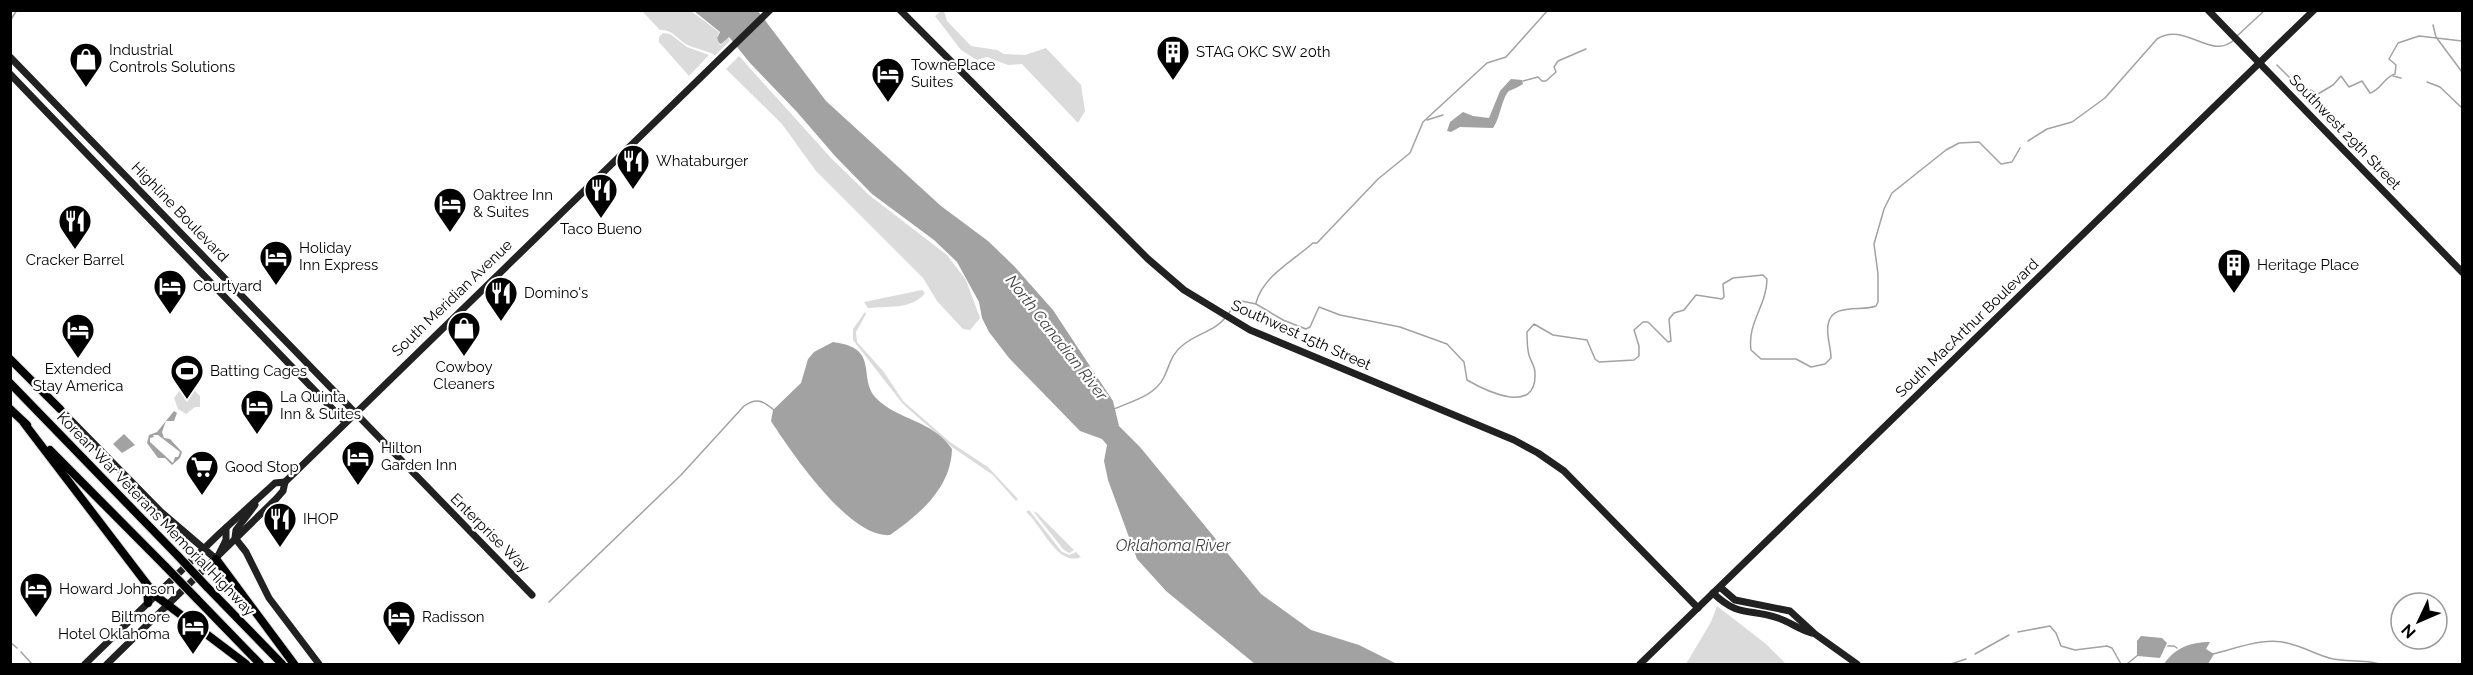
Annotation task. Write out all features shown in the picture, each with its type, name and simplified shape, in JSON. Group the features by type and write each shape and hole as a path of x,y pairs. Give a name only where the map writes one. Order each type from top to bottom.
{"highway":[{"path":"10,359 60,409"},
{"name":"Korean War Veterans Memorial Highway","path":"10,383 282,664"},
{"name":"Korean War Veterans Memorial Highway","path":"10,409 260,664"},
{"path":"24,423 156,596 246,664"},
{"path":"217,558 294,664"},
{"path":"146,584 149,594 148,603"}],"main road":[{"name":"South Meridian Avenue","path":"107,664 245,530 283,491 285,482 354,413 770,10"},
{"name":"Southwest 15th Street","path":"900,10 1148,259 1184,290 1250,330 1514,440 1538,453 1564,471 1698,608"},
{"name":"Southwest 29th Street","path":"2208,10 2463,272"},
{"name":"South MacArthur Boulevard","path":"1640,664 2314,10"},
{"name":"Highline Boulevard","path":"10,57 354,413"},
{"name":"Highline Boulevard","path":"10,74 345,422"},
{"path":"321,397 330,388"},
{"path":"60,409 161,512 217,558 226,540 226,528"},
{"name":"Enterprise Way","path":"354,413 532,595"},
{"name":"South Meridian Avenue","path":"85,664 275,483 285,482"},
{"path":"257,500 236,530 236,539 246,552 265,592 319,664"},
{"path":"245,530 246,552"},
{"path":"194,539 206,539 219,534"},
{"path":"1719,587 1735,600 1790,611 1815,634 1857,664"},
{"path":"1713,593 1731,608 1753,614 1774,616 1815,634"},
{"path":"1753,614 1755,604"},
{"path":"106,644 118,653"}],"shaded area":[{"path":"642,11 691,11 719,32 717,38 719,44 721,45 728,37 730,41 715,55 686,44 668,31 660,30"},
{"path":"944,11 947,21 971,46 997,50 1004,54 1025,55 1046,48 1081,85 1085,111 1078,123 1022,64 1008,65 987,57 977,60 961,50 935,16"},
{"path":"663,33 670,34 687,47 709,55 689,76 659,42 659,37"},
{"path":"739,56 831,158 869,195 947,255 966,280 980,318 970,330 963,329 937,301 923,278 816,171 782,124 726,69"},
{"path":"922,290 925,293 920,298 906,305 868,308 864,302"},
{"path":"865,312 856,332 857,342 884,372 903,401 950,442 988,467 1018,499 1016,501 993,475 952,447 903,404 853,340 853,329"},
{"name":"Batting Cages","path":"184,385 191,387 200,396 200,407 195,407 186,414 178,409 174,398"},
{"path":"1029,510 1062,552 1070,555 1076,552 1081,557 1072,558 1057,551 1026,512"},
{"path":"1033,511 1074,550 1069,553 1063,549"},
{"path":"1717,606 1766,644 1786,664 1686,664 1711,622"}],"water":[{"name":"Oklahoma River","path":"694,11 758,11 826,101 941,206 988,241 1053,310 1113,401 1119,426 1140,447 1261,594 1311,630 1359,645 1397,664 1255,664 1166,591 1137,559 1108,480 1104,461 1107,445 1102,439 1080,431 1009,358 989,332 982,318 979,302 957,262 934,240 872,194 750,63 729,37 721,44 719,43 717,38 720,32"},
{"path":"1511,79 1522,80 1523,84 1509,91 1493,128 1460,127 1451,132 1447,131 1450,122 1463,112 1489,118 1500,91"},
{"path":"833,342 848,345 863,357 868,381 876,398 894,411 935,432 952,449 946,476 940,488 923,509 890,535 874,533 840,509 807,472 771,421 773,410 801,383 808,359 814,352"},
{"path":"174,411 177,413 174,421 166,421 162,432 164,438 170,439 182,452 180,458 172,465 165,458 158,458 147,443 149,435 157,432","holes":["153,435 158,435 180,452 173,463 150,442"]},
{"path":"124,434 135,445 122,453 113,444"},
{"path":"2141,636 2162,638 2167,643 2160,658 2137,656 2137,641"},
{"path":"2210,642 2206,649 2214,654 2208,664 2164,664 2184,647"}],"waterway":[{"path":"10,21 17,10"},
{"path":"1256,303 1260,293 1272,277 1313,243 1317,243 1378,179 1410,153 1423,122 1487,63 1506,57 1548,10"},
{"path":"2237,36 2265,10"},
{"path":"2433,25 2436,37 2462,72"},
{"path":"2028,141 2047,129 2072,122 2105,98 2157,39 2167,35 2178,35 2216,46 2225,45 2234,40"},
{"path":"2277,65 2293,81 2318,94 2333,85 2341,76 2349,87 2362,81 2370,93 2395,74 2396,65 2389,59 2398,43 2419,36 2462,41"},
{"path":"1523,81 1538,77 1546,81 1556,72 1554,67 1558,61 1586,49"},
{"path":"2393,76 2401,78"},
{"path":"2427,82 2440,87 2462,108"},
{"path":"1427,120 1443,115"},
{"path":"1229,313 1237,300 1256,304 1283,320 1306,329 1310,327 1319,307 1340,315 1400,327 1447,344 1464,362 1467,380 1497,394 1519,397 1528,394 1533,386 1535,371 1528,352 1527,332 1534,324 1553,335 1587,340 1595,359 1599,362 1634,360 1639,356 1639,346 1634,330 1643,322 1648,322 1668,342 1671,341 1669,319 1674,313 1684,310 1696,295 1722,299 1724,297 1723,284 1733,278 1763,275 1767,279 1766,288 1752,331 1751,350 1761,359 1796,359 1811,367 1825,364 1831,358 1828,325 1835,313 1841,310 1870,308 1876,306 1878,302 1878,274 1874,244 1884,209 1892,193 1946,150 1959,143 1979,142 2001,164 2012,162 2020,148"},
{"path":"1114,409 1155,389 1179,348 1216,326 1226,317"},
{"path":"549,602 681,475 744,406 760,401 774,410"},
{"path":"2018,632 2050,626 2056,633 2061,646 2075,650 2107,646 2112,648 2121,664"},
{"path":"1975,654 2009,635"},
{"path":"2213,654 2274,641 2294,645 2333,659 2379,664"},
{"path":"10,642 17,648"},
{"path":"2168,646 2177,648"},
{"path":"21,652 32,664"},
{"path":"2127,664 2138,655"},
{"path":"1951,664 1966,659"}],"place":[{"name":"STAG OKC SW 20th","path":"1173,81"},
{"name":"Industrial Controls Solutions","path":"86,88"},
{"name":"TownePlace Suites","path":"888,103"},
{"name":"Whataburger","path":"633,190"},
{"name":"Taco Bueno","path":"601,219"},
{"name":"Oaktree Inn & Suites","path":"450,233"},
{"name":"Cracker Barrel","path":"75,250"},
{"name":"Holiday Inn Express","path":"276,286"},
{"name":"Heritage Place","path":"2234,294"},
{"name":"Courtyard","path":"170,315"},
{"name":"Domino's","path":"501,322"},
{"name":"Cowboy Cleaners","path":"464,357"},
{"name":"Extended Stay America","path":"78,359"},
{"name":"Batting Cages","path":"187,400"},
{"name":"La Quinta Inn & Suites","path":"257,435"},
{"name":"Hilton Garden Inn","path":"358,486"},
{"name":"Good Stop","path":"202,496"},
{"name":"IHOP","path":"280,548"},
{"name":"Howard Johnson","path":"36,618"},
{"name":"Radisson","path":"399,646"},
{"name":"Biltmore Hotel Oklahoma","path":"193,655"}],"water label":[{"name":"North Canadian River","path":"1057,337"}]}
